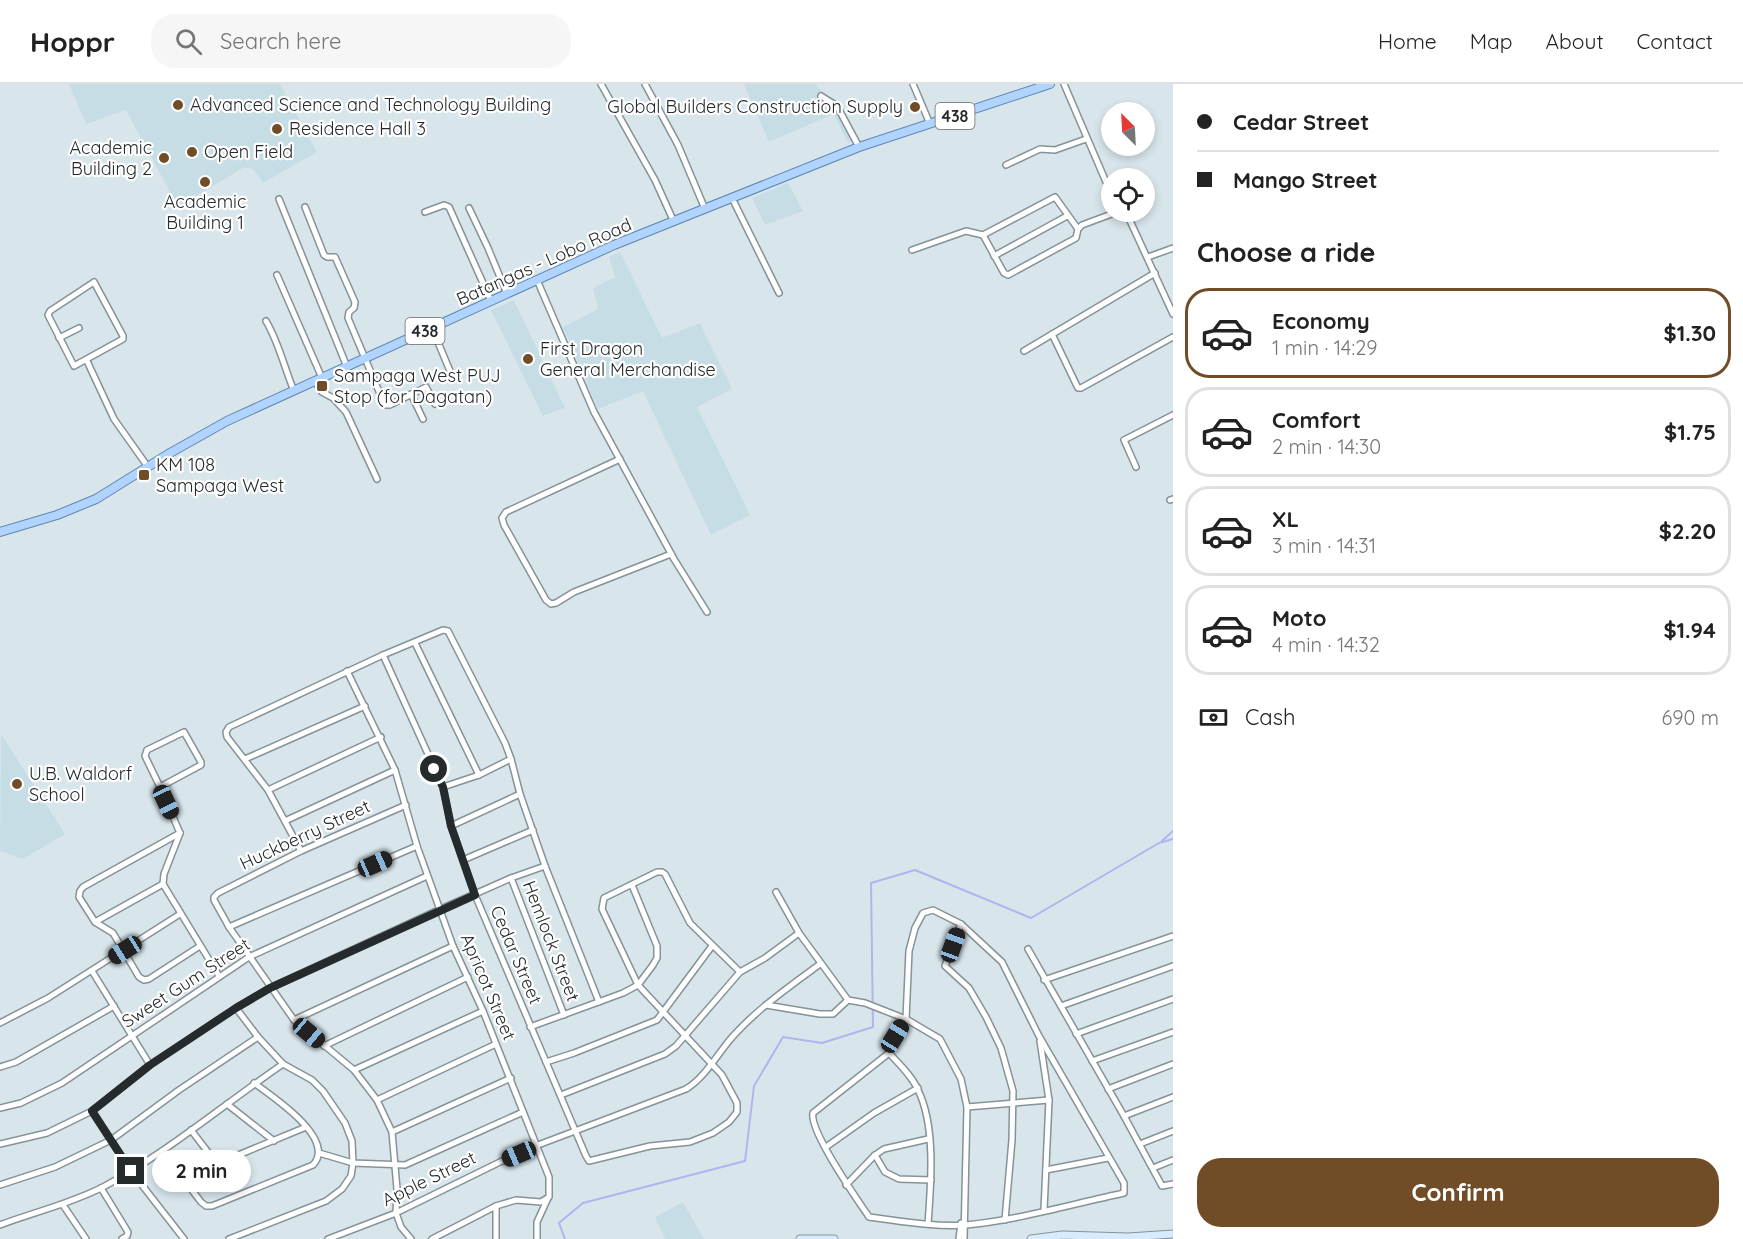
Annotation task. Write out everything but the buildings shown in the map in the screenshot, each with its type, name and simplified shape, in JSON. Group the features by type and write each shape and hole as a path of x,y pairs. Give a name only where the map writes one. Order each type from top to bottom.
{"main road":[{"name":"Batangas - Lobo Road","path":"0,532 78,508 218,425 614,245 859,147 1050,84"}],"street":[{"path":"601,84 655,180 674,222"},
{"path":"645,84 678,145 705,209"},
{"path":"913,84 930,124"},
{"path":"1064,84 1101,171"},
{"path":"821,96 837,106 859,147"},
{"path":"1006,165 1040,149 1055,150 1086,139"},
{"path":"732,198 779,293"},
{"path":"983,236 1052,198 1057,199 1078,230"},
{"path":"279,199 347,367"},
{"path":"425,212 444,205 448,207 491,301"},
{"path":"305,207 324,255 335,257 355,302 348,318 386,405 426,387 435,404"},
{"path":"469,208 507,294"},
{"path":"994,256 1067,216"},
{"path":"912,250 966,231 983,236 1004,273 1008,275 1072,241 1076,238 1082,225 1101,218"},
{"path":"1131,222 1173,314"},
{"path":"1148,257 1173,248"},
{"path":"1024,351 1155,273"},
{"path":"277,275 322,392 333,398 346,412 377,478"},
{"path":"537,280 594,412 672,555 707,612"},
{"path":"94,282 123,339 87,361 74,366 48,315 50,311 94,282"},
{"path":"266,321 276,339 294,391"},
{"path":"59,338 79,328"},
{"path":"432,328 450,371"},
{"path":"1052,334 1078,388 1173,338"},
{"path":"87,361 114,419 148,467"},
{"path":"411,394 423,418"},
{"path":"1136,468 1124,440 1173,414"},
{"path":"620,459 506,512 502,518 504,525 546,600 550,603 556,603 574,592 672,555"},
{"path":"301,851 268,790 227,737 226,732 230,727 382,655 443,630 448,631 511,759 520,794 545,866 599,1002"},
{"path":"415,643 479,775"},
{"name":"Cedar Street","path":"382,655 443,787 451,826 475,895 530,1027 590,1161 651,1146 690,1142 713,1133 729,1122 737,1112 737,1103 728,1084 711,1063"},
{"name":"Apricot Street","path":"347,671 395,770 417,846 453,946 483,1011 538,1145 549,1177 549,1197"},
{"path":"245,759 365,706"},
{"path":"160,787 201,765 184,732 145,752 145,756 180,833 164,874 163,884 219,976"},
{"path":"268,790 381,737"},
{"path":"443,787 479,775 511,759"},
{"path":"285,820 395,770"},
{"path":"451,826 520,794"},
{"name":"Huckberry Street","path":"229,927 214,900 218,893 301,851 406,805"},
{"path":"464,860 534,830"},
{"path":"180,833 83,887 80,897 95,922 113,933 139,977 144,980 200,946"},
{"path":"411,1239 401,1227 396,1213 396,1165 392,1132 377,1100 354,1070 294,1020 229,927 417,846"},
{"path":"0,1144 47,1133 92,1111 150,1065 270,988 441,909 511,878 545,866"},
{"path":"711,1063 638,985 602,909 604,898 662,872 690,923 740,972"},
{"name":"Sweet Gum Street","path":"0,1108 21,1103 62,1083 249,957 427,876"},
{"name":"Hemlock Street","path":"511,878 564,1015"},
{"path":"95,922 163,884"},
{"path":"530,1027 638,985 657,957 657,946 632,885"},
{"path":"776,892 799,933 848,1000 864,1003 906,1019 940,1039 961,1079 967,1107 964,1239"},
{"path":"933,910 961,924 1002,962 1039,1036 1124,1184 1124,1193 1005,1220 928,1224 870,1217 846,1185 812,1119 813,1113 889,1053 895,1036 906,1019 909,951 915,928 923,913 933,910"},
{"path":"0,1023 48,999 180,914"},
{"path":"961,924 945,966 969,988 986,1017 1001,1048 1013,1091 1005,1220"},
{"path":"561,1095 664,1054 676,1046 740,972 765,958 799,933"},
{"path":"1044,980 1173,936"},
{"path":"294,1020 453,946"},
{"path":"546,1062 657,1020 712,946"},
{"path":"1028,949 1162,1186 1173,1184"},
{"name":"Apple Street","path":"328,1239 396,1213 538,1145 686,1089 704,1075 734,1035 766,1005 820,964"},
{"path":"1061,1006 1173,966"},
{"path":"92,971 150,1065"},
{"path":"324,1046 468,977"},
{"path":"1076,1034 1173,999"},
{"path":"766,1005 833,1014 848,1000"},
{"path":"0,1067 16,1062 114,1006"},
{"path":"229,1239 327,1201 342,1189 351,1176 353,1164 352,1141 345,1123 323,1091 312,1080 283,1064 236,1008"},
{"path":"354,1070 483,1011"},
{"path":"1092,1061 1173,1032"},
{"path":"1039,1036 1049,1100 1044,1210"},
{"path":"0,1185 55,1167 111,1140 179,1090 258,1037"},
{"path":"377,1100 495,1044"},
{"path":"889,1053 918,1088 928,1117 931,1180 928,1224"},
{"path":"0,1225 63,1205 131,1171 163,1152 254,1083 283,1064"},
{"path":"1108,1089 1173,1064"},
{"path":"392,1132 511,1078"},
{"path":"163,1152 201,1202 209,1206 313,1165 318,1159 318,1147 306,1127 286,1106 254,1083"},
{"path":"826,1147 874,1113 918,1088"},
{"path":"1124,1116 1173,1097"},
{"path":"967,1107 1049,1100"},
{"path":"227,1104 273,1141"},
{"path":"92,1111 131,1171 184,1239"},
{"path":"319,1153 353,1164 405,1165 523,1112"},
{"path":"191,1130 214,1160 219,1163 306,1127"},
{"path":"1140,1144 1173,1131"},
{"path":"846,1185 875,1155 891,1147 928,1139"},
{"path":"875,1155 885,1172 899,1179 931,1180"},
{"path":"1046,1170 1108,1158"},
{"path":"1153,1168 1173,1160"},
{"path":"101,1188 128,1234 122,1239"},
{"path":"432,1239 496,1206 516,1200 541,1202 549,1197"},
{"path":"537,1239 537,1222 549,1197"},
{"path":"63,1205 86,1239"},
{"path":"496,1206 496,1239"},
{"path":"959,1239 963,1223"},
{"path":"1031,1239 1080,1234 1128,1238 1173,1234"},
{"path":"800,1239 834,1239"}],"shaded area":[{"path":"69,84 280,84 317,152 263,183 251,168 243,168 178,207 126,110 86,124"},
{"path":"744,84 816,84 839,104 858,139 848,143 834,114 769,142"},
{"path":"788,183 803,211 765,225 752,198"},
{"path":"620,252 662,338 700,323 732,389 697,407 750,515 711,535 643,391 598,409 563,327 598,309 593,288 615,277 609,257"},
{"name":"First Dragon General Merchandise","path":"514,300 565,408 543,416 491,310"},
{"name":"U.B. Waldorf School","path":"1,734 65,834 23,859 0,851"},
{"path":"683,1202 704,1239 665,1239 655,1217"}],"waterway":[{"path":"1162,841 1173,831"},
{"path":"565,1239 559,1223 583,1203 745,1161 754,1086 783,1037 822,1043 873,1027 871,883 915,870 1031,918 1159,843 1173,839"}],"place":[{"name":"Advanced Science and Technology Building","path":"178,105"},
{"name":"Global Builders Construction Supply","path":"915,107"},
{"name":"Residence Hall 3","path":"277,129"},
{"name":"Open Field","path":"192,152"},
{"name":"Academic Building 2","path":"164,158"},
{"name":"Academic Building 1","path":"205,182"},
{"name":"First Dragon General Merchandise","path":"528,359"},
{"name":"Sampaga West PUJ Stop (for Dagatan)","path":"322,386"},
{"name":"KM 108 Sampaga West","path":"144,475"},
{"name":"U.B. Waldorf School","path":"17,784"}],"route":[{"path":"131,1171 92,1111 150,1065 270,988 475,895 451,826 443,787 434,769"}]}
